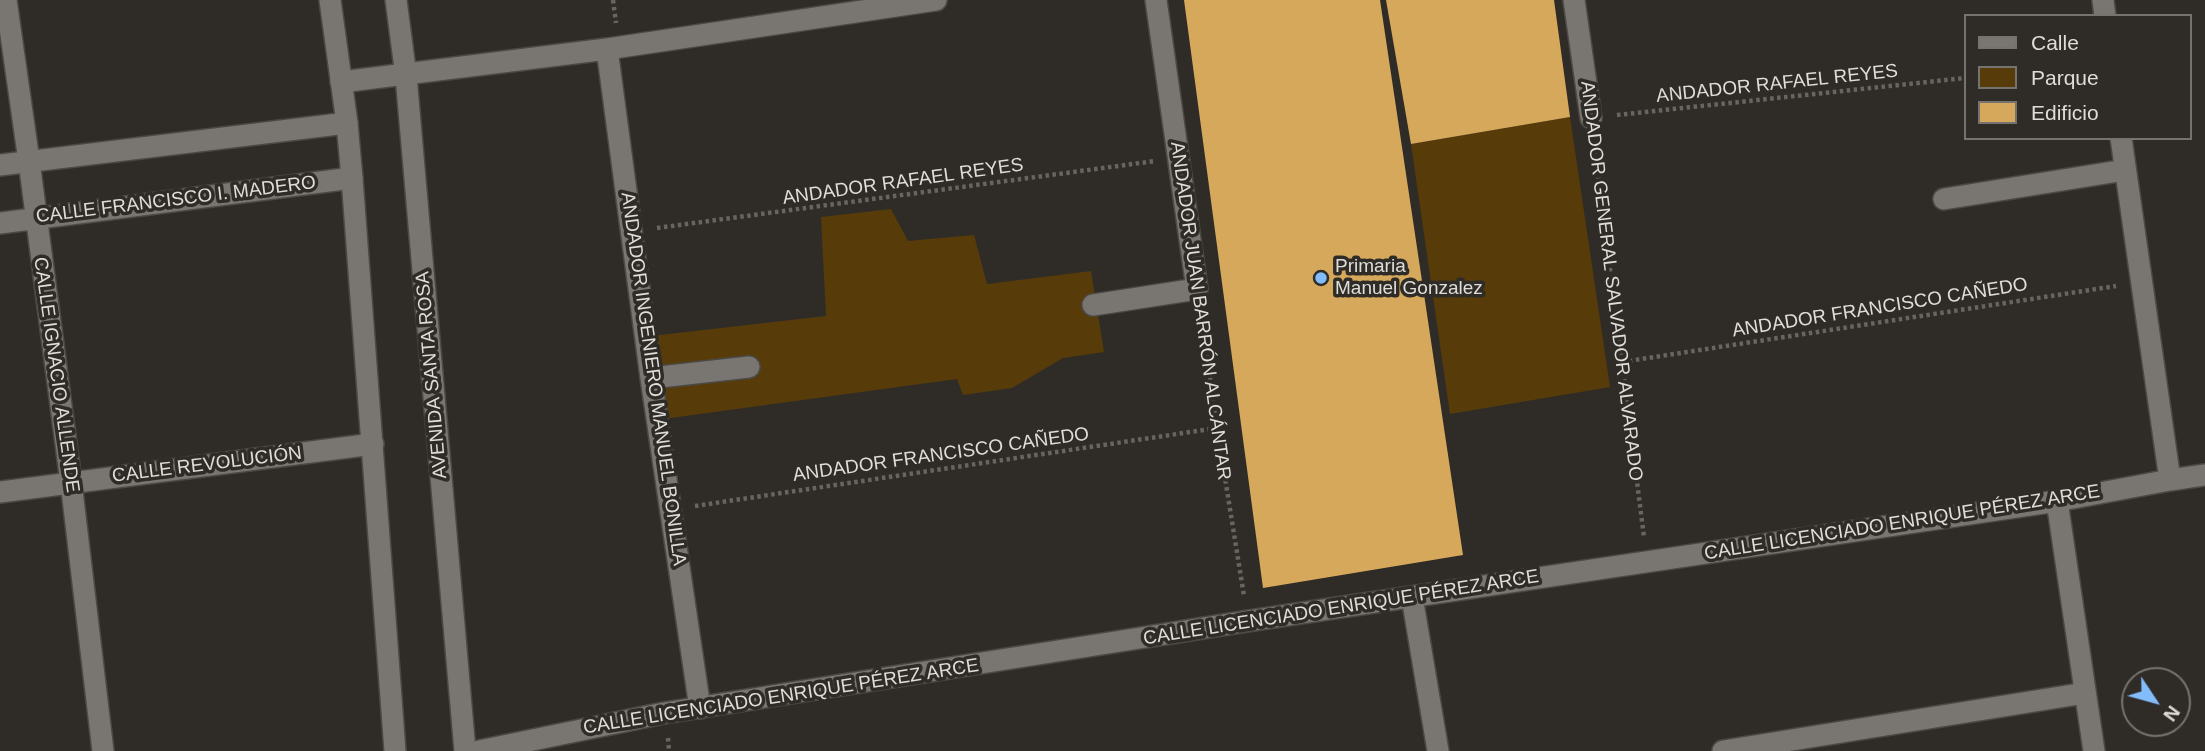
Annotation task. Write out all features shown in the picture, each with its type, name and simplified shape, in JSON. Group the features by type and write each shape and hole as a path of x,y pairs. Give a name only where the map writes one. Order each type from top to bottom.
{"street":[{"name":"CALLE IGNACIO ALLENDE","path":"6,0 71,482 103,751"},
{"path":"330,0 352,178 396,751"},
{"name":"AVENIDA SANTA ROSA","path":"396,0 406,76 465,751"},
{"path":"341,82 607,49 936,0"},
{"name":"ANDADOR JUAN BARRÓN ALCÁNTAR","path":"1157,0 1197,289"},
{"name":"ANDADOR GENERAL SALVADOR ALVARADO","path":"1574,0 1591,118"},
{"name":"ANDADOR INGENIERO MANUEL BONILLA","path":"607,49 651,378 700,708"},
{"path":"0,165 347,123"},
{"path":"2121,140 2170,480"},
{"path":"1944,199 2125,170"},
{"name":"CALLE FRANCISCO I. MADERO","path":"0,223 352,178"},
{"path":"1093,304 1197,289"},
{"path":"651,378 749,367"},
{"name":"CALLE REVOLUCIÓN","path":"0,492 373,444"},
{"name":"CALLE LICENCIADO ENRIQUE PÉREZ ARCE","path":"480,751 664,713 1248,621 2057,501 2205,475"},
{"path":"2057,501 2094,751"},
{"path":"1412,597 1438,751"},
{"path":"1723,751 2085,693"}],"path":[{"name":"ANDADOR RAFAEL REYES","path":"1591,118 1964,78"},
{"name":"ANDADOR GENERAL SALVADOR ALVARADO","path":"1591,118 1647,562"},
{"name":"ANDADOR RAFAEL REYES","path":"632,232 1177,158"},
{"name":"ANDADOR FRANCISCO CAÑEDO","path":"1622,362 2142,282"},
{"name":"ANDADOR JUAN BARRÓN ALCÁNTAR","path":"1197,289 1248,621"},
{"name":"ANDADOR FRANCISCO CAÑEDO","path":"670,509 1217,428"}],"green space":[{"path":"1570,117 1610,387 1450,414 1411,144"},
{"path":"891,209 908,241 974,235 987,284 1091,271 1104,352 1063,358 1012,388 963,395 957,379 663,419 651,336 826,316 821,217"}],"building":[{"name":"Primaria Manuel Gonzalez","path":"1184,0 1380,0 1463,555 1263,588"},
{"path":"1386,0 1554,0 1570,117 1411,144"}],"place":[{"name":"Primaria Manuel Gonzalez","path":"1321,278"}]}
